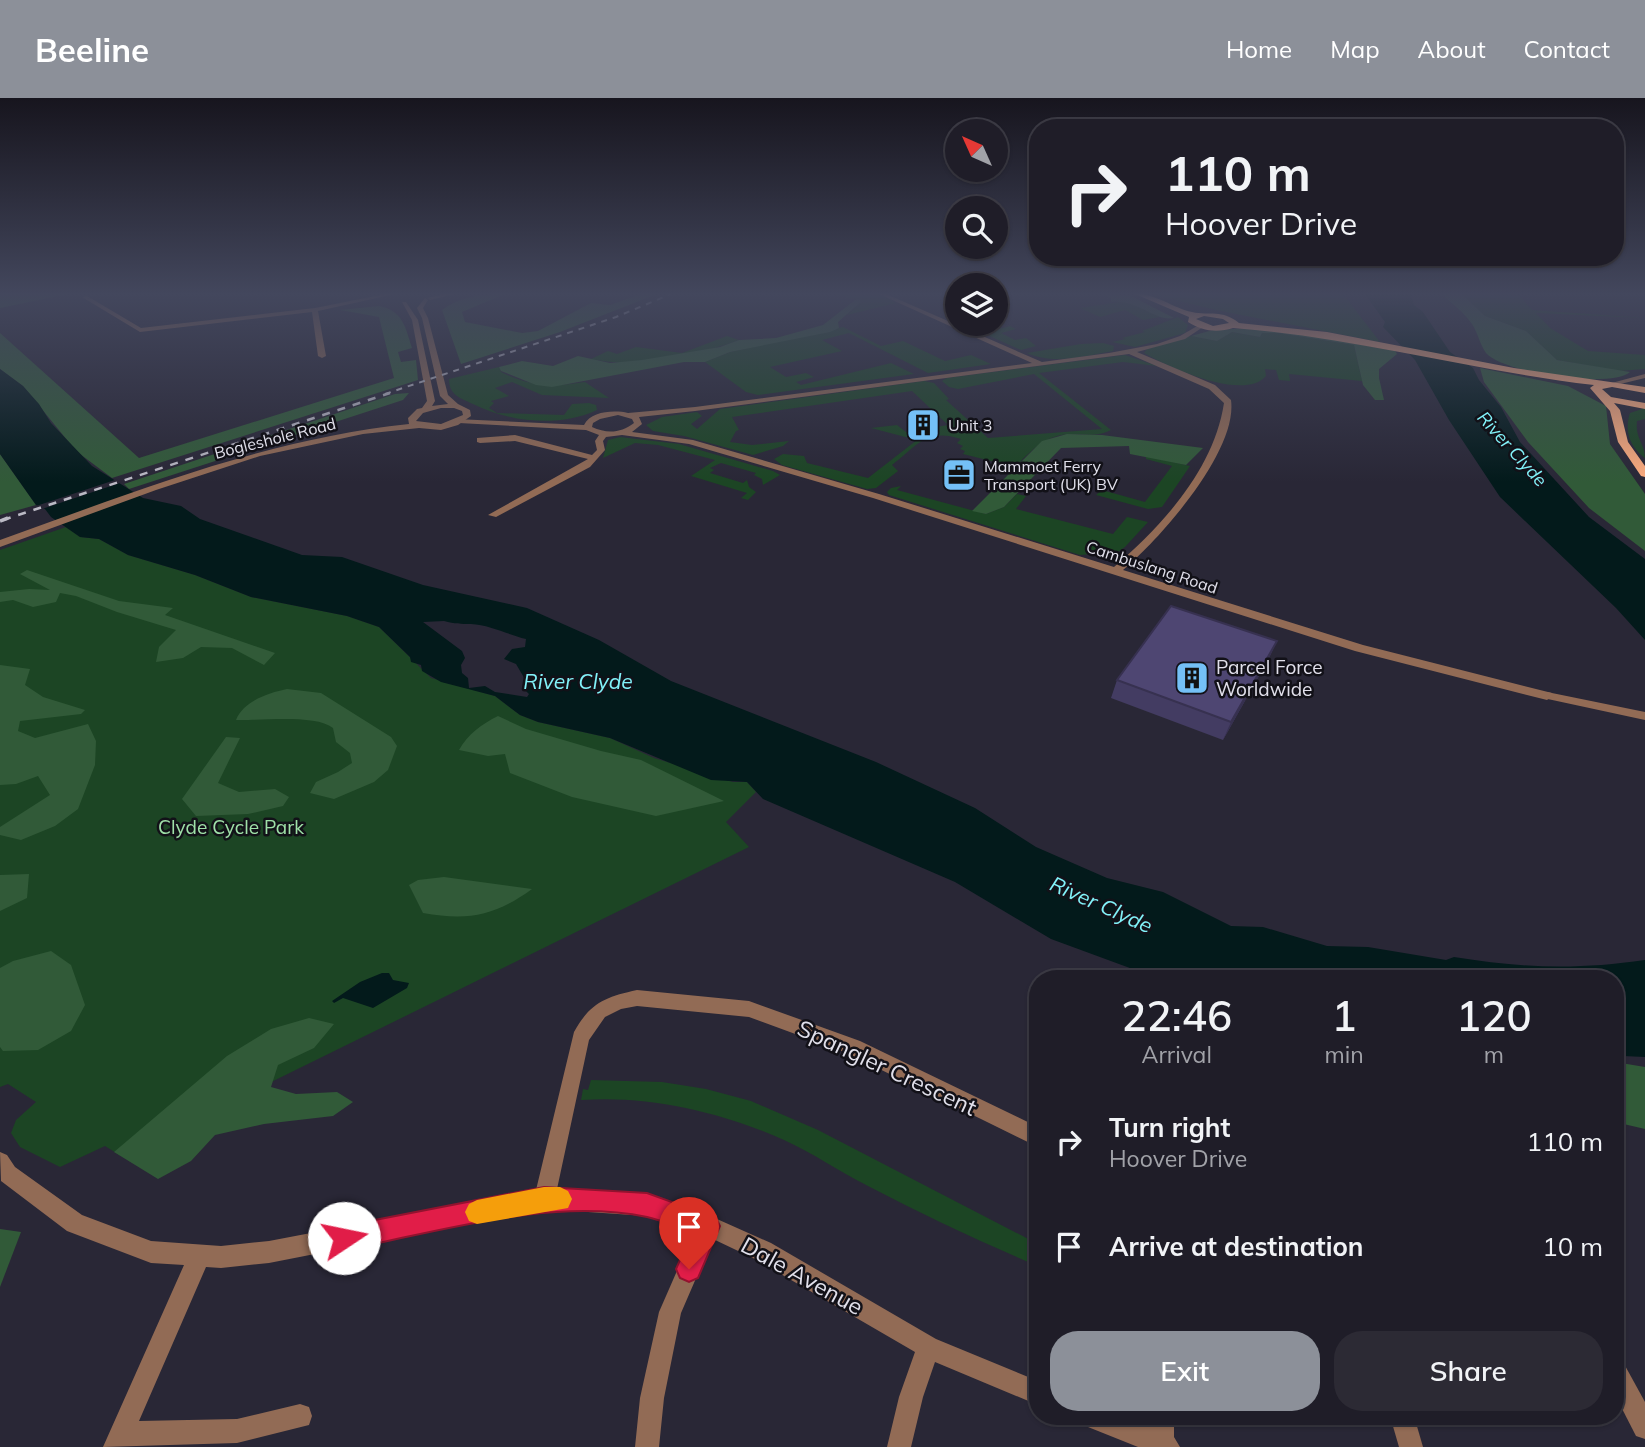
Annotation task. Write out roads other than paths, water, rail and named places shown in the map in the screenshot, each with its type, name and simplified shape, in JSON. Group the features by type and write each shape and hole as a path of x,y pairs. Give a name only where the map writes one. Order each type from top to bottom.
{"main road":[{"path":"1440,357 1547,377 1645,390"},
{"path":"1547,377 1618,402 1645,406"},
{"path":"1610,384 1595,388 1615,410 1620,421 1623,442 1641,462 1645,474"},
{"path":"1620,421 1629,410 1645,406"}],"street":[{"path":"422,357 431,401 426,408"},
{"path":"434,357 444,396 468,413 506,424"},
{"path":"1024,357 1040,364"},
{"path":"460,421 545,426 590,424 611,414 666,413 1088,357"},
{"path":"1115,572 1158,532 1189,491 1222,432 1228,415 1228,402 1212,387 1143,357"},
{"path":"1610,384 1645,376"},
{"path":"426,408 455,406"},
{"name":"Bogleshole Road","path":"0,544 192,475 263,453 366,431 412,416 426,408"},
{"path":"460,421 468,413"},
{"path":"590,424 604,434 623,433 666,413"},
{"name":"Cambuslang Road","path":"630,415 654,437"},
{"path":"412,416 412,423 417,426"},
{"name":"Bogleshole Road","path":"366,431 435,427 460,421"},
{"name":"Cambuslang Road","path":"623,433 690,442 850,488 1359,648 1547,696 1645,716"},
{"path":"493,515 594,458 601,450 599,441 604,434"},
{"path":"480,440 523,440 594,458"},
{"name":"Spangler Crescent","path":"544,1199 580,1038 589,1021 599,1011 618,1002 637,998 749,1009 818,1032 1029,1133"},
{"name":"Dale Avenue","path":"0,1163 8,1174 75,1223 151,1252 221,1257 269,1252 544,1199 647,1205 708,1226 763,1251 928,1347 1029,1389"},
{"path":"647,1447 652,1398 670,1312 708,1226"},
{"path":"200,1255 118,1441 237,1431 300,1416"},
{"path":"899,1447 911,1397 928,1347"},
{"path":"1624,1387 1645,1427"},
{"path":"1114,1425 1164,1446 1163,1425"},
{"path":"1405,1425 1411,1447"}],"water":[{"name":"River Clyde","path":"1412,357 1457,357 1473,368 1479,380 1501,407 1520,442 1589,517 1645,559 1645,640 1616,608 1500,497 1449,420"},
{"name":"River Clyde","path":"0,369 23,386 51,423 92,466 143,498 181,506 200,519 302,555 342,557 423,585 527,608 599,640 671,681 876,762 975,808 1036,847 1107,878 1163,892 1231,926 1263,927 1327,946 1368,947 1446,960 1454,957 1503,964 1550,966 1645,960 1645,1057 1624,1056 1624,970 1135,970 1051,939 955,882 763,799 747,782 711,780 610,738 538,722 520,715 495,696 441,682 422,671 421,665 411,662 410,657 379,627 347,616 251,597 195,575 128,555 99,539 80,537 36,505 0,454","holes":["444,621 485,626 526,639 525,647 512,649 504,659 516,664 526,681 524,689 529,694 527,697 495,692 485,686 469,688 468,678 462,673 461,665 465,658 462,651 423,622"]},
{"path":"389,973 393,980 409,983 407,988 373,1008 343,998 334,1003 332,1001 360,982"}],"railway":[{"path":"385,394 496,357"},
{"path":"3,520 390,393"},
{"path":"0,521 8,518"}],"place":[{"name":"Unit 3","path":"923,425"},
{"name":"Mammoet Ferry Transport (UK) BV","path":"959,475"},
{"name":"Parcel Force Worldwide","path":"1192,678"}],"park label":[{"name":"Clyde Cycle Park","path":"231,827"}]}
